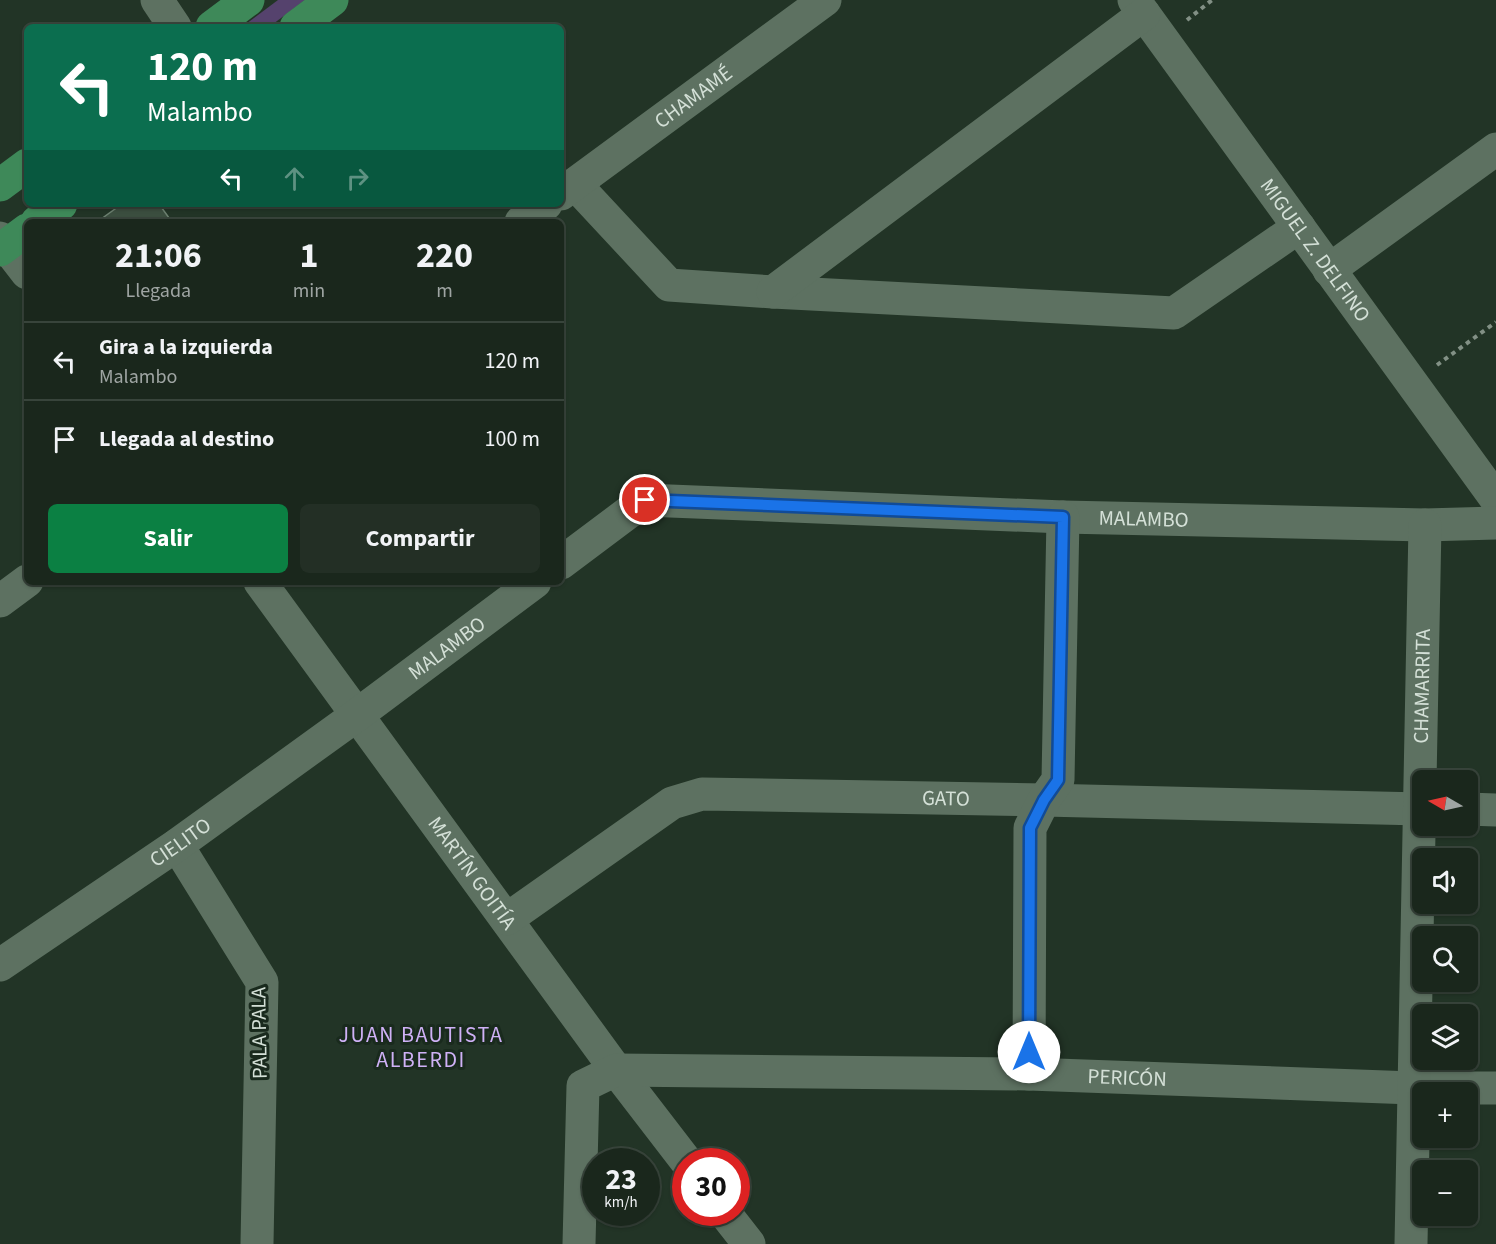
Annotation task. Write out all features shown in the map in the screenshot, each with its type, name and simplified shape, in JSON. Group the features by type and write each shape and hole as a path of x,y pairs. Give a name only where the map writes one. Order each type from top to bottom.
{"main road":[{"path":"216,24 248,0"},
{"path":"300,24 332,0"},
{"path":"0,185 24,167"},
{"path":"41,219 57,207"}],"street":[{"path":"157,0 173,24"},
{"name":"CHAMAMÉ","path":"568,189 825,0"},
{"path":"773,292 1139,7"},
{"name":"MIGUEL Z. DELFINO","path":"1139,7 1496,499"},
{"path":"1329,270 1496,149"},
{"path":"568,189 669,285 1174,313 1299,226"},
{"path":"525,219 542,207"},
{"path":"8,241 24,268"},
{"name":"MALAMBO","path":"564,561 645,500 1063,517 1425,525 1496,523"},
{"path":"1029,1074 1030,828 1044,800 1058,780 1063,517"},
{"name":"CHAMARRITA","path":"1422,770 1425,525"},
{"path":"0,601 24,582"},
{"name":"MARTÍN GOITÍA","path":"262,585 616,1070 676,1148"},
{"name":"MALAMBO","path":"357,715 531,585"},
{"name":"CIELITO","path":"0,965 177,845 357,715"},
{"name":"GATO","path":"507,919 672,803 702,794 1412,809"},
{"path":"1478,809 1496,810"},
{"name":"CHAMARRITA","path":"1413,1082 1420,836"},
{"name":"PALA PALA","path":"177,845 262,982 257,1244"},
{"path":"579,1244 583,1086 616,1070"},
{"name":"PERICÓN","path":"616,1070 1029,1074 1412,1088"},
{"name":"PERICÓN","path":"1478,1089 1496,1089"},
{"name":"CHAMARRITA","path":"1411,1244 1412,1148"},
{"path":"734,1226 748,1244"}],"path":[{"path":"1412,383 1496,322"}],"shaded area":[{"path":"278,0 305,0 273,24 246,24"}],"building":[{"path":"118,207 161,207 170,219 101,219"}],"district":[{"name":"JUAN BAUTISTA ALBERDI","path":"421,1046"}],"route":[{"path":"645,500 1063,517 1058,780 1044,800 1030,828 1029,1052"}]}
